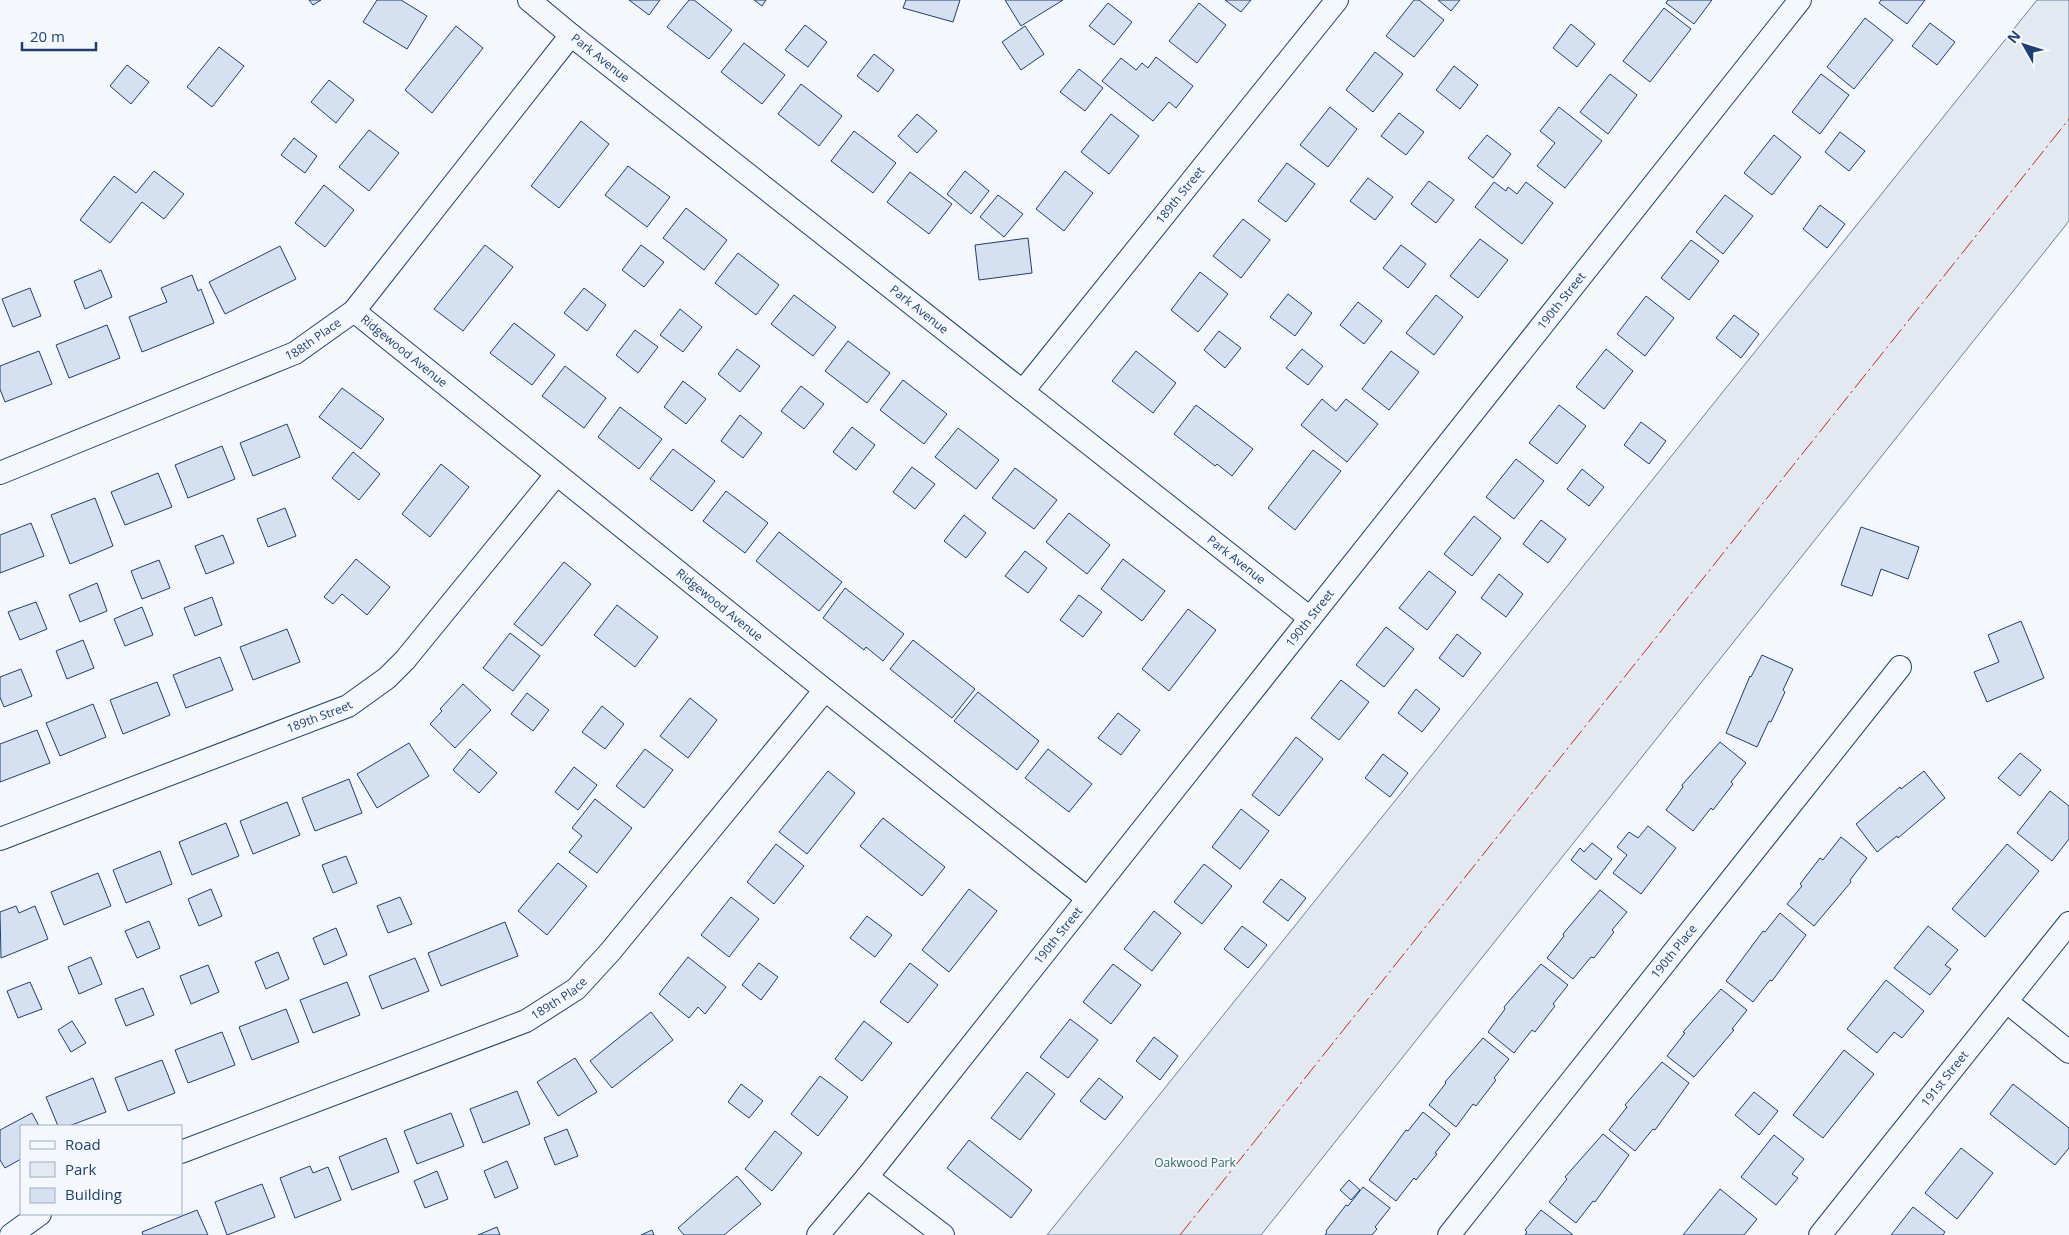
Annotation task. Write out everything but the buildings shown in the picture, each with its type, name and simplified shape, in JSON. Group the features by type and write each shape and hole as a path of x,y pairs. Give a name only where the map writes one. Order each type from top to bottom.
{"street":[{"name":"Park Avenue","path":"529,0 570,35 1310,618"},
{"name":"189th Street","path":"1023,391 1337,0"},
{"name":"190th Street","path":"818,1235 867,1177 1800,0"},
{"name":"188th Place","path":"0,473 295,353 354,311 570,35"},
{"name":"Ridgewood Avenue","path":"354,311 556,475 1087,898"},
{"name":"189th Street","path":"0,839 348,706 387,678 423,641 556,475"},
{"name":"190th Place","path":"1449,1235 1900,666"},
{"name":"189th Place","path":"182,1152 526,1021 576,989 617,944 825,690"},
{"name":"191st Street","path":"1820,1235 2069,923"},
{"path":"2007,1002 2069,1052"},
{"path":"867,1177 943,1235"},
{"path":"11,1235 39,1215"}],"green space":[{"name":"Oakwood Park","path":"2037,0 2069,0 2069,221 1261,1235 1047,1235"}],"power":[{"path":"1180,1235 2069,119"}]}
